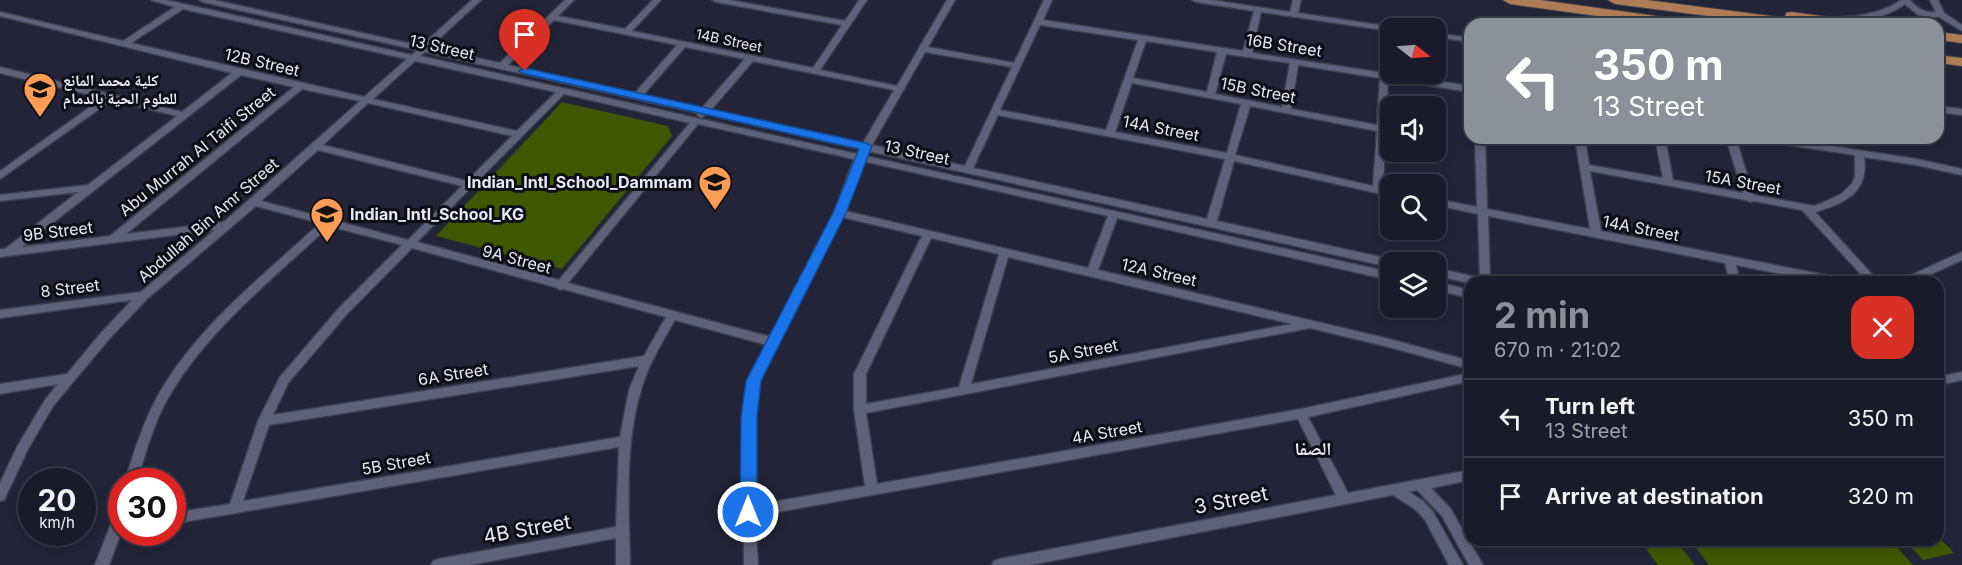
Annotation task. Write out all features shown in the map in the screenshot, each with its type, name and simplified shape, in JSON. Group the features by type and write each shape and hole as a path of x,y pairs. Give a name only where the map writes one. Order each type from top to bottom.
{"main road":[{"path":"1510,0 1641,18"},
{"path":"1616,0 1756,18"},
{"path":"1673,0 1805,18"},
{"path":"1944,37 1962,39"},
{"path":"1944,44 1962,46"},
{"path":"1944,60 1962,62"}],"street":[{"name":"13 Street","path":"155,0 1380,274"},
{"name":"13 Street","path":"203,0 1380,260"},
{"name":"Abdullah Bin Amr Street","path":"0,496 23,447 49,403 144,295 254,202 475,0"},
{"path":"502,66 570,0"},
{"path":"627,32 657,0"},
{"path":"716,0 848,24"},
{"path":"752,8 758,0"},
{"path":"815,71 862,0"},
{"path":"751,565 748,512 749,417 754,381 839,213 860,157 951,0"},
{"path":"968,169 1040,22 1048,0"},
{"path":"1196,0 1380,27"},
{"path":"1294,14 1297,0"},
{"path":"1859,18 1900,5 1906,0 1918,13 1941,14"},
{"path":"1934,0 1941,14 1962,29"},
{"path":"124,44 182,6"},
{"path":"1247,54 1257,9"},
{"name":"12B Street","path":"0,14 239,72 519,134"},
{"name":"14B Street","path":"553,17 900,89"},
{"name":"16B Street","path":"1040,22 1380,75"},
{"path":"1446,36 1464,39"},
{"path":"1110,133 1143,38"},
{"path":"637,96 683,44"},
{"path":"924,49 1018,66"},
{"path":"1210,96 1222,51"},
{"path":"560,286 694,121 706,111 750,58"},
{"path":"1286,110 1294,62"},
{"path":"0,70 184,115"},
{"path":"4,253 239,72"},
{"name":"15B Street","path":"1129,80 1380,129"},
{"name":"16B Street","path":"1437,84 1464,88"},
{"name":"Abu Murrah Al Taifi Street","path":"113,239 300,86"},
{"path":"235,507 264,421 284,380 343,311 562,91"},
{"path":"0,176 109,98"},
{"path":"1211,223 1246,103"},
{"path":"1944,110 1962,112"},
{"name":"14A Street","path":"996,112 1231,157 1378,190"},
{"path":"1480,144 1485,213 1485,276"},
{"path":"1581,144 1596,234"},
{"path":"1661,144 1669,183"},
{"path":"1733,144 1750,199"},
{"path":"1801,144 1937,165 1962,172"},
{"path":"315,146 468,184"},
{"name":"15A Street","path":"1585,167 1814,209 1836,201 1857,187 1863,169 1859,153"},
{"path":"1378,190 1380,160"},
{"path":"0,198 90,188"},
{"name":"9A Street","path":"254,202 773,342"},
{"name":"14A Street","path":"1446,204 1809,276"},
{"path":"1806,208 1868,276"},
{"name":"12A Street","path":"839,213 1005,251 1464,363"},
{"path":"1092,272 1114,213"},
{"path":"134,468 147,428 170,385 182,369 231,314 327,222"},
{"name":"9B Street","path":"4,253 226,225"},
{"path":"872,490 860,410 860,374 928,234"},
{"path":"964,390 1005,251"},
{"path":"1918,276 1962,256"},
{"path":"1730,261 1734,276"},
{"path":"1446,274 1464,278"},
{"path":"1446,288 1464,293"},
{"name":"8 Street","path":"0,314 144,295"},
{"path":"623,565 626,441 635,391 647,360 672,316"},
{"name":"5A Street","path":"860,410 1312,325"},
{"name":"6A Street","path":"264,421 647,360"},
{"path":"0,389 69,378"},
{"name":"4A Street","path":"748,512 1301,414 1464,378"},
{"path":"1301,414 1344,498"},
{"name":"5B Street","path":"186,516 626,441"},
{"name":"3 Street","path":"999,565 1464,476"},
{"path":"1419,484 1446,512 1464,544"},
{"path":"1394,489 1419,505 1429,516 1456,565"},
{"path":"1429,516 1446,512"},
{"name":"4B Street","path":"438,565 623,531"},
{"path":"102,565 111,546"},
{"path":"1465,546 1476,565"}],"green space":[{"path":"562,102 668,126 672,136 562,269 436,236"},
{"path":"1944,542 1954,553 1923,560 1910,546 1944,546"},
{"path":"1659,546 1680,546 1695,565 1658,565 1646,549"},
{"path":"1695,546 1896,546 1913,565 1709,565"}],"place":[{"name":"كلية محمد المانع للعلوم الحية بالدمام","path":"40,118"},
{"name":"Indian_Intl_School_Dammam","path":"715,211"},
{"name":"Indian_Intl_School_KG","path":"327,243"}],"district":[{"name":"الصفا","path":"1313,448"}],"route":[{"path":"525,71 866,146 839,213 754,381 749,417 748,512"}]}
